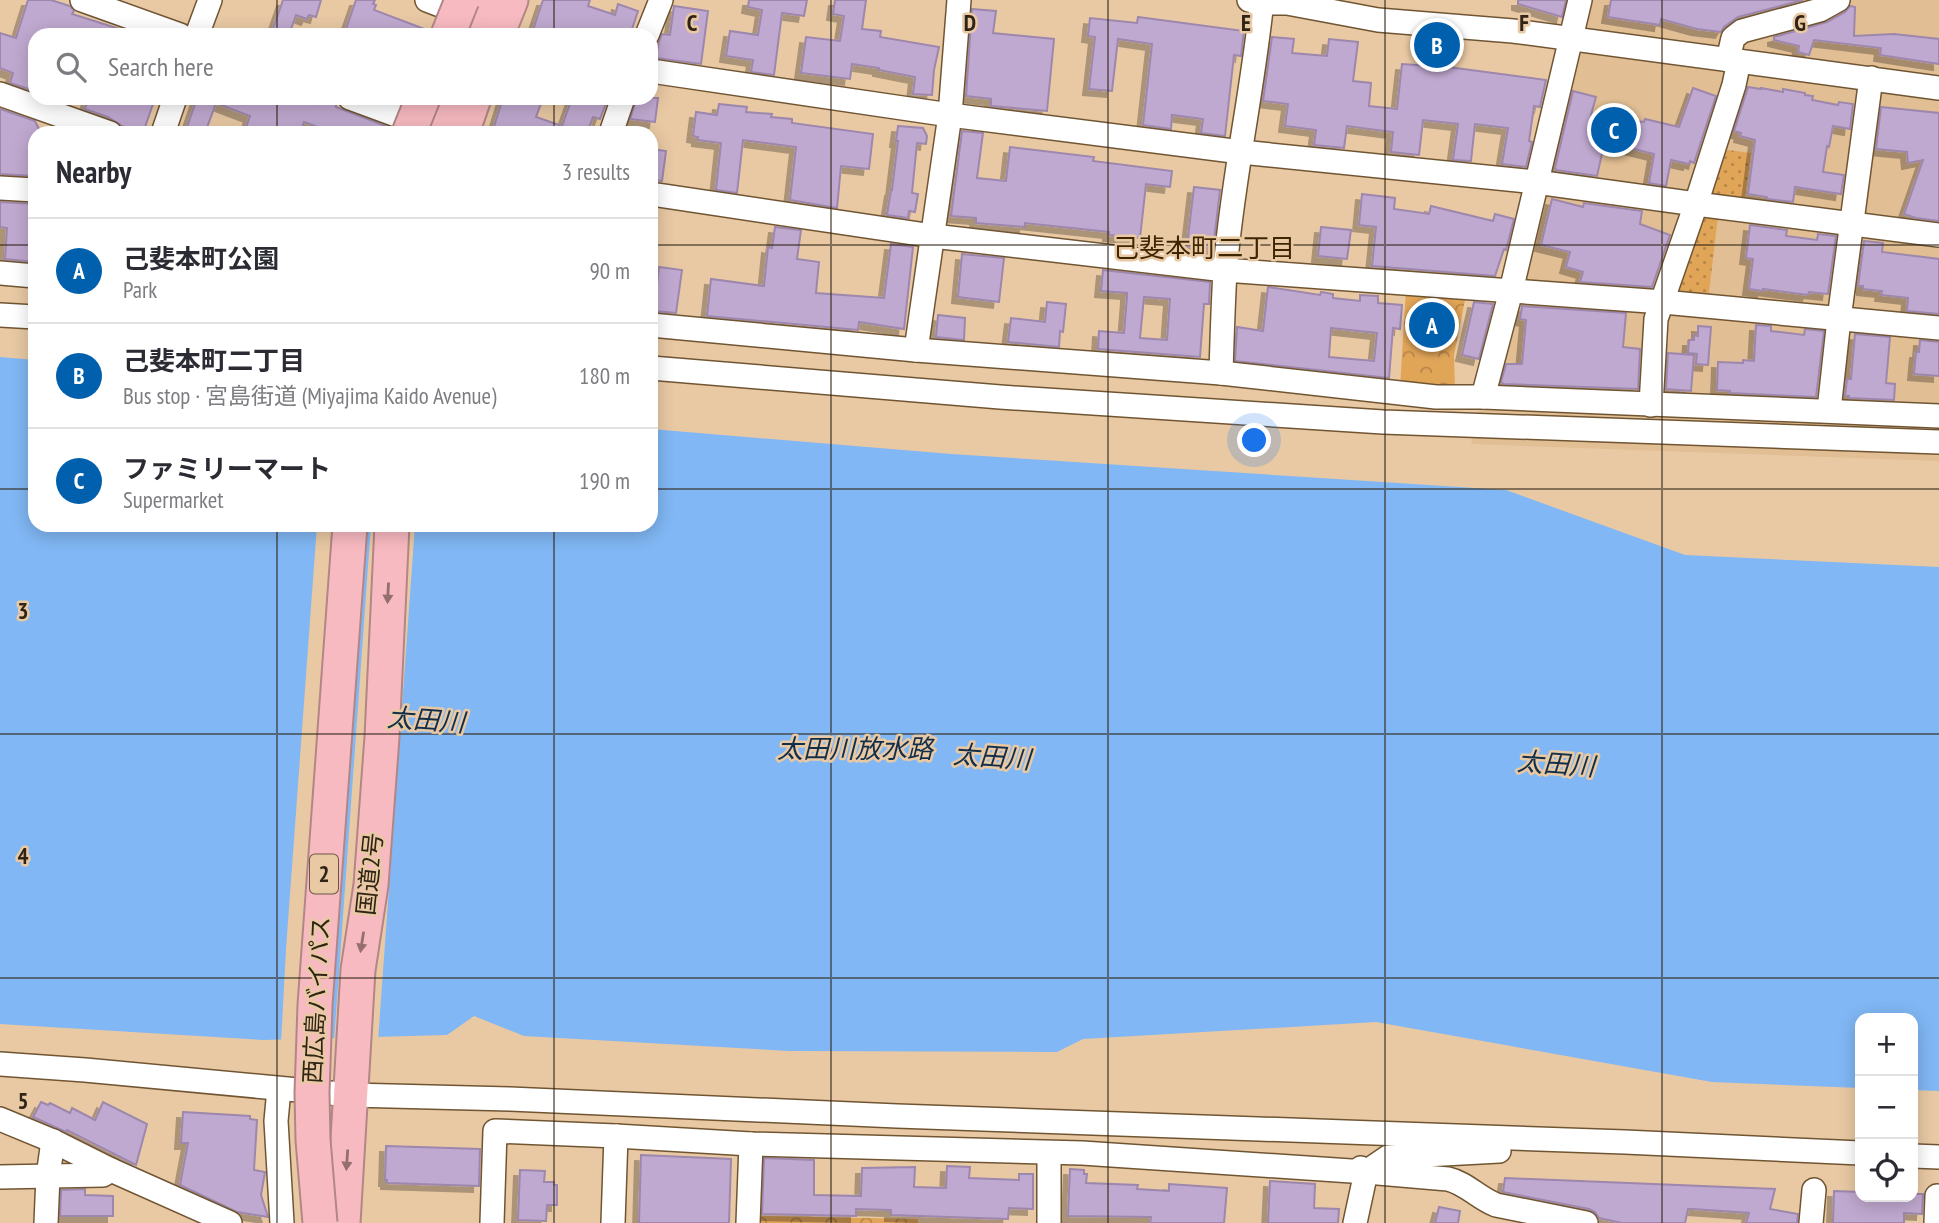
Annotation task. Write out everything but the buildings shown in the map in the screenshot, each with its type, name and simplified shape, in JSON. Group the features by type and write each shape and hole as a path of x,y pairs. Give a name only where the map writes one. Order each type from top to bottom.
{"highway":[{"path":"464,126 472,105"},
{"name":"西広島バイパス","path":"304,1222 292,1122 292,1048 329,532"},
{"name":"国道2号","path":"304,1222 302,1122 297,1081 347,532"},
{"name":"西広島バイパス","path":"304,1222 315,1167 312,1093 314,1004 348,532"},
{"name":"国道2号","path":"343,1223 358,970 371,885 382,737 392,532"},
{"path":"304,1222 330,1117 351,1081"}],"street":[{"path":"82,0 160,28"},
{"path":"200,28 210,0"},
{"path":"427,0 482,20"},
{"path":"650,28 661,0"},
{"path":"916,350 950,116 959,0"},
{"path":"1433,424 1483,397 1580,0"},
{"path":"1651,405 1656,319 1734,85 1733,38 1742,31 1820,10 1838,0"},
{"path":"1220,373 1225,270 1259,32 1257,1 1378,20 1513,31 1939,88"},
{"path":"658,72 950,116 1241,152 1536,182 1852,225 1939,234"},
{"path":"1829,410 1871,79"},
{"path":"0,94 28,104"},
{"path":"31,105 90,126"},
{"path":"165,126 173,105"},
{"path":"379,105 430,117"},
{"path":"613,126 621,105"},
{"path":"0,188 28,190"},
{"path":"658,195 933,236 1225,270 1662,302 1939,328"},
{"path":"0,273 28,275"},
{"path":"0,315 28,317"},
{"path":"658,326 916,350 1220,373 1437,397 1939,416"},
{"path":"658,369 1000,397 1433,424 1939,442"},
{"path":"1483,397 1496,409 1522,416 1541,428"},
{"path":"0,1065 297,1081 351,1081 523,1100 1855,1153"},
{"path":"0,1119 53,1140 111,1170 230,1223"},
{"path":"1036,1122 1062,1130 1145,1143 1347,1157 1366,1171"},
{"path":"1150,1126 1198,1147"},
{"path":"492,1223 495,1131 751,1144 1082,1153 1366,1171 1457,1181 1486,1201 1494,1214 1586,1223"},
{"path":"613,1223 616,1136"},
{"path":"46,1223 53,1140"},
{"path":"1355,1223 1366,1171 1388,1157 1625,1142"},
{"path":"748,1223 751,1144"},
{"path":"1049,1153 1049,1223"},
{"path":"1918,1156 1939,1157"},
{"path":"0,1177 103,1175 111,1170"},
{"path":"1811,1223 1814,1190"},
{"path":"1936,1223 1937,1196"}],"shaded area":[{"path":"1580,0 1939,0 1939,461 1471,444"}],"green space":[{"path":"1720,149 1751,153 1744,203 1713,199 1706,189"},
{"path":"1706,214 1718,216 1708,301 1682,297 1676,286 1697,219"},
{"path":"1406,289 1466,295 1454,355 1455,389 1400,387"},
{"path":"756,1216 918,1219 918,1223 756,1223"}],"water":[{"name":"太田川放水路","path":"0,357 28,359 28,532 658,532 658,430 951,454 1506,490 1685,555 1939,567 1939,1091 1918,1090 1918,1013 1855,1013 1855,1088 1712,1082 1376,1022 1083,1039 1057,1052 790,1051 524,1036 474,1016 447,1035 263,1040 0,1024"}],"pier":[{"path":"316,532 361,532 325,1042 281,1043"},
{"path":"370,532 414,532 378,1041 334,1042"}],"place":[{"name":"己斐本町二丁目","path":"1437,45"},
{"name":"ファミリーマート","path":"1614,130"},
{"name":"己斐本町公園","path":"1432,325"}],"district":[{"name":"己斐本町二丁目","path":"1204,248"}],"water label":[{"name":"太田川","path":"426,720"},
{"name":"太田川","path":"992,757"},
{"name":"太田川","path":"1556,764"}]}
